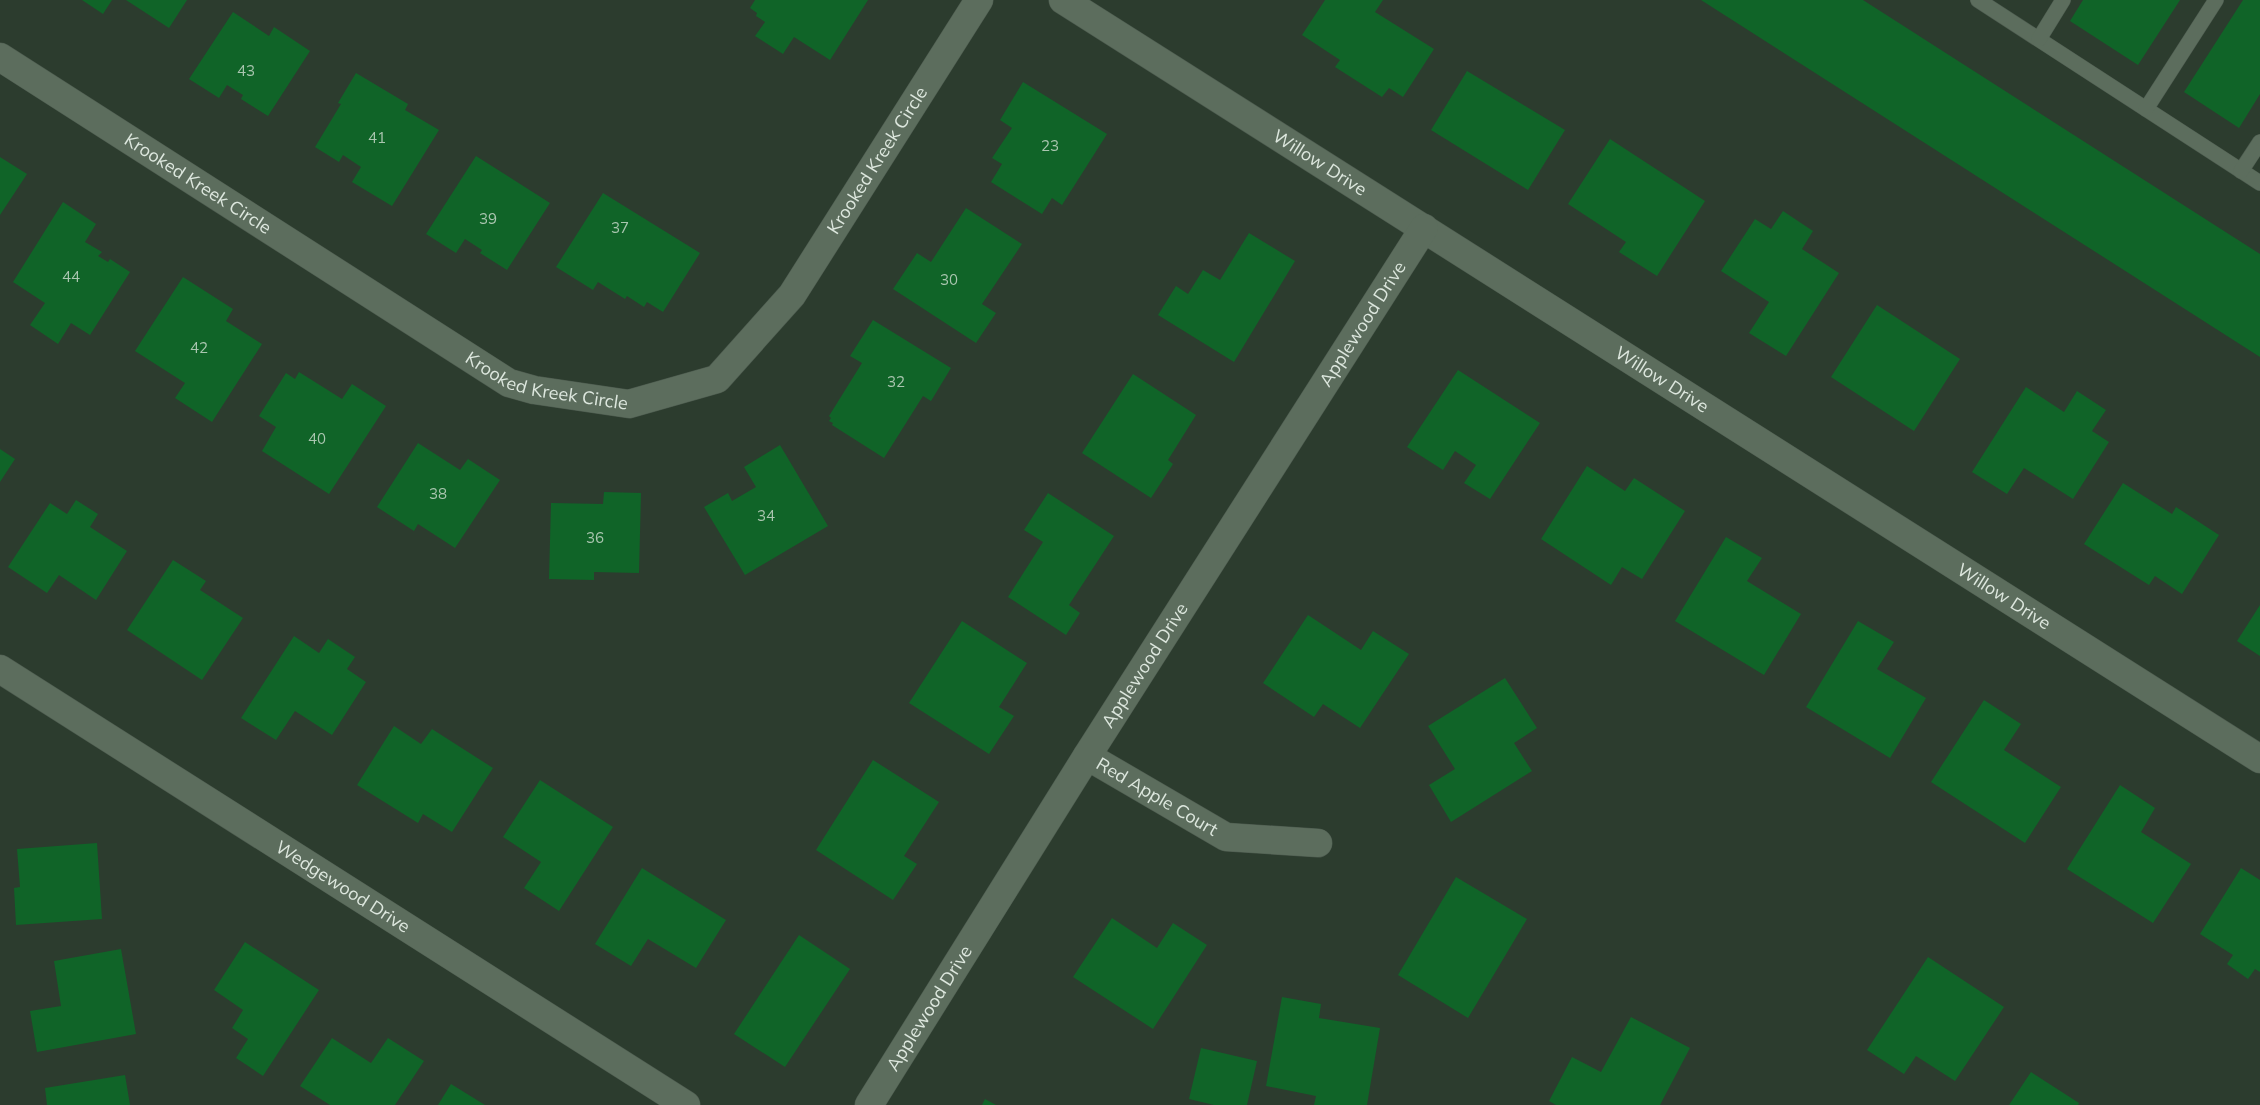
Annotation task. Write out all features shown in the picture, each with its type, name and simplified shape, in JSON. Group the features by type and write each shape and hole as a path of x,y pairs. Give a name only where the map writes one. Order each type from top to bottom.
{"street":[{"name":"Krooked Kreek Circle","path":"0,57 509,383 534,390 629,404 717,379 792,295 979,0"},
{"name":"Willow Drive","path":"1064,0 2260,759"},
{"name":"Applewood Drive","path":"869,1105 1087,756 1424,228"},
{"name":"Wedgewood Drive","path":"0,669 686,1105"},
{"name":"Red Apple Court","path":"1087,756 1226,837 1318,843"}],"lane":[{"path":"1978,0 2260,183"},
{"path":"2039,39 2064,0"},
{"path":"2146,109 2216,0"},
{"path":"2241,171 2260,142"}],"building":[{"path":"82,0 112,0 103,14"},
{"path":"126,0 187,0 169,28"},
{"path":"755,0 868,0 830,60 794,37 783,54 755,36 765,22 756,16 757,13 750,8"},
{"path":"1325,0 1383,0 1375,12 1434,49 1403,97 1389,88 1382,97 1335,67 1340,60 1302,35"},
{"path":"1701,0 1863,0 2260,254 2260,357"},
{"path":"2083,0 2180,0 2138,65 2070,21"},
{"path":"2243,0 2260,0 2260,94 2239,128 2184,92"},
{"path":"233,12 269,36 274,27 310,51 268,116 241,99 243,95 227,85 219,98 189,79"},
{"path":"1467,71 1565,130 1528,190 1431,130"},
{"path":"356,73 408,104 405,110 439,130 392,206 352,182 361,167 343,155 339,162 315,147 341,104 338,103"},
{"path":"1023,82 1107,134 1062,205 1052,198 1042,214 991,182 1002,164 992,158 1012,128 1000,120"},
{"path":"1610,139 1705,201 1657,276 1619,252 1626,242 1568,204"},
{"path":"476,156 550,203 507,270 480,253 482,250 465,239 456,253 426,234"},
{"path":"0,157 27,174 0,215"},
{"path":"603,193 700,253 663,312 647,302 644,307 627,296 625,299 598,282 593,290 556,267"},
{"path":"63,202 96,224 85,242 102,252 98,256 108,262 110,259 130,272 90,335 71,323 58,344 30,325 45,303 13,282"},
{"path":"966,208 1022,244 982,304 996,313 976,343 893,289 917,253 931,262"},
{"path":"1783,211 1813,231 1802,249 1839,273 1786,356 1749,333 1769,302 1721,271 1755,219 1771,229"},
{"path":"1249,233 1295,261 1234,362 1158,315 1176,286 1188,294 1203,270 1220,280"},
{"path":"183,277 233,309 226,321 262,344 212,422 175,398 185,383 135,351"},
{"path":"1877,305 1960,359 1914,431 1831,377"},
{"path":"873,320 951,368 931,401 923,396 884,458 832,425 833,423 829,421 831,418 829,416 862,363 850,356"},
{"path":"1458,370 1540,423 1490,499 1464,483 1476,465 1455,451 1443,470 1407,447"},
{"path":"299,372 342,399 352,384 386,406 329,494 262,451 276,427 259,416 286,373 295,379"},
{"path":"1133,374 1196,415 1168,460 1173,464 1151,498 1082,453"},
{"path":"2026,387 2064,412 2077,391 2106,410 2092,431 2109,442 2073,499 2024,468 2007,494 1972,472"},
{"path":"418,443 460,470 468,459 500,480 455,548 418,524 414,531 377,507"},
{"path":"780,445 828,526 745,575 704,507 728,493 732,501 756,487 744,467"},
{"path":"0,449 15,459 0,482"},
{"path":"1587,466 1625,491 1634,478 1685,511 1642,579 1622,567 1611,585 1541,539"},
{"path":"2123,483 2172,514 2176,507 2219,535 2182,594 2155,576 2149,585 2084,544"},
{"path":"604,492 641,493 639,573 594,572 594,580 549,579 551,503 603,504"},
{"path":"1048,493 1114,536 1069,605 1080,613 1066,635 1008,597 1043,542 1024,530"},
{"path":"76,500 98,514 90,527 127,551 96,600 59,575 47,593 8,567 50,503 67,514"},
{"path":"1726,537 1762,558 1747,581 1801,614 1764,675 1675,621"},
{"path":"173,560 206,581 200,590 243,618 202,680 127,630"},
{"path":"2260,605 2260,656 2237,641"},
{"path":"1308,615 1361,650 1373,631 1409,654 1360,728 1323,704 1314,717 1263,683"},
{"path":"962,621 1027,663 999,707 1014,716 989,754 909,703"},
{"path":"1858,621 1894,642 1877,669 1926,698 1890,758 1806,707"},
{"path":"294,636 319,653 328,639 355,657 347,669 366,682 332,735 295,711 276,740 241,718"},
{"path":"1505,678 1537,728 1514,743 1532,771 1451,822 1429,785 1455,769 1428,726"},
{"path":"1984,700 2021,724 2004,750 2061,787 2025,843 1931,782"},
{"path":"394,726 421,744 432,729 493,768 452,832 423,814 418,823 357,785"},
{"path":"873,760 939,802 904,856 917,864 893,900 816,850"},
{"path":"540,780 613,827 559,911 524,888 541,862 503,837"},
{"path":"2120,785 2155,808 2141,832 2191,864 2153,923 2067,869"},
{"path":"97,843 102,919 16,925 14,888 20,887 17,849"},
{"path":"642,868 726,920 696,968 648,939 631,966 595,944"},
{"path":"2241,868 2260,880 2260,972 2255,969 2248,979 2227,964 2233,955 2200,934"},
{"path":"1456,877 1527,919 1468,1018 1398,975"},
{"path":"1112,918 1157,948 1173,923 1207,945 1153,1029 1073,977"},
{"path":"799,935 850,969 785,1067 734,1034"},
{"path":"245,942 319,990 263,1076 236,1058 248,1039 232,1028 243,1010 214,990"},
{"path":"121,949 136,1034 37,1052 30,1011 61,1006 54,961"},
{"path":"1928,957 2004,1007 1955,1081 1916,1056 1904,1074 1867,1050"},
{"path":"1282,997 1321,1004 1319,1018 1380,1028 1367,1105 1314,1105 1316,1096 1266,1086"},
{"path":"1631,1017 1690,1048 1660,1105 1556,1105 1549,1101 1572,1057 1601,1072"},
{"path":"332,1038 371,1063 388,1038 424,1061 395,1105 330,1105 300,1086"},
{"path":"1201,1048 1257,1061 1247,1105 1214,1105 1189,1099"},
{"path":"2031,1072 2079,1103 2078,1105 2009,1105"},
{"path":"125,1075 130,1105 47,1105 45,1088"},
{"path":"451,1084 485,1105 438,1105"},
{"path":"985,1099 996,1105 982,1105"}]}
